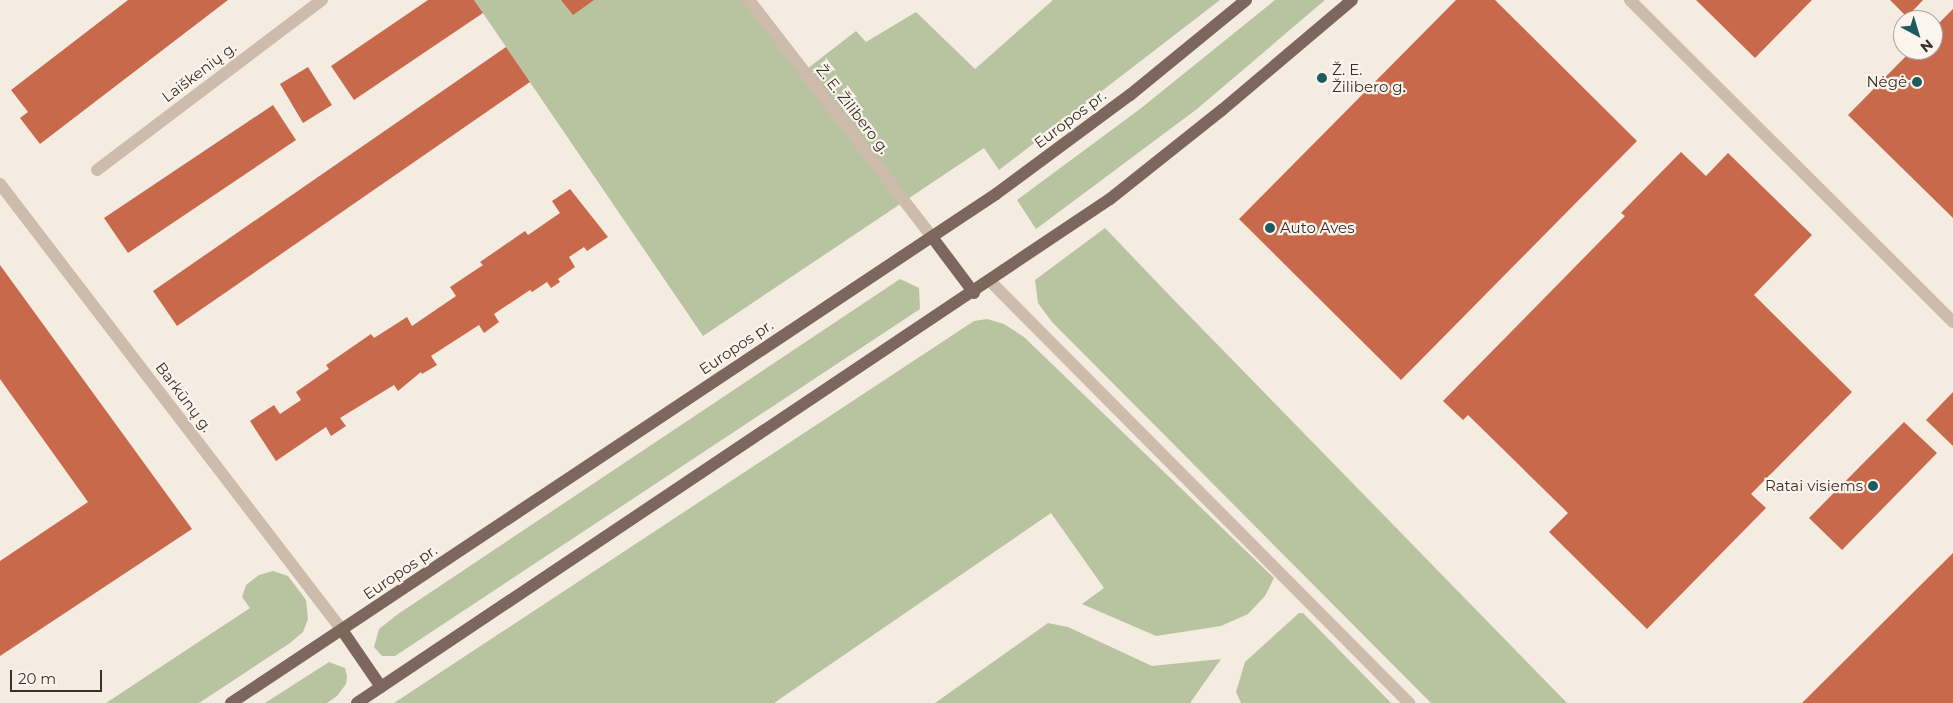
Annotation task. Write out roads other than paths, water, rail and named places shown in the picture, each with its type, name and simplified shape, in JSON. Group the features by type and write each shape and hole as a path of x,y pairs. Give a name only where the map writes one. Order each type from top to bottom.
{"main road":[{"name":"Europos pr.","path":"231,703 996,194 1130,95 1246,0"},
{"path":"357,703 974,293 1110,199 1222,110 1352,0"},
{"path":"932,237 974,293"},
{"path":"342,630 381,687"}],"street":[{"name":"Ž. E. Žilibero g.","path":"749,0 932,237"},
{"path":"1630,0 1953,322"},
{"name":"Laiškenių g.","path":"97,170 319,1"},
{"name":"Barkūnų g.","path":"0,184 342,630"},
{"path":"990,281 1409,703"}],"place":[{"name":"Ž. E. Žilibero g.","path":"1322,78"},
{"name":"Nėgė","path":"1917,82"},
{"name":"Auto Aves","path":"1270,228"},
{"name":"Ratai visiems","path":"1873,486"}]}
